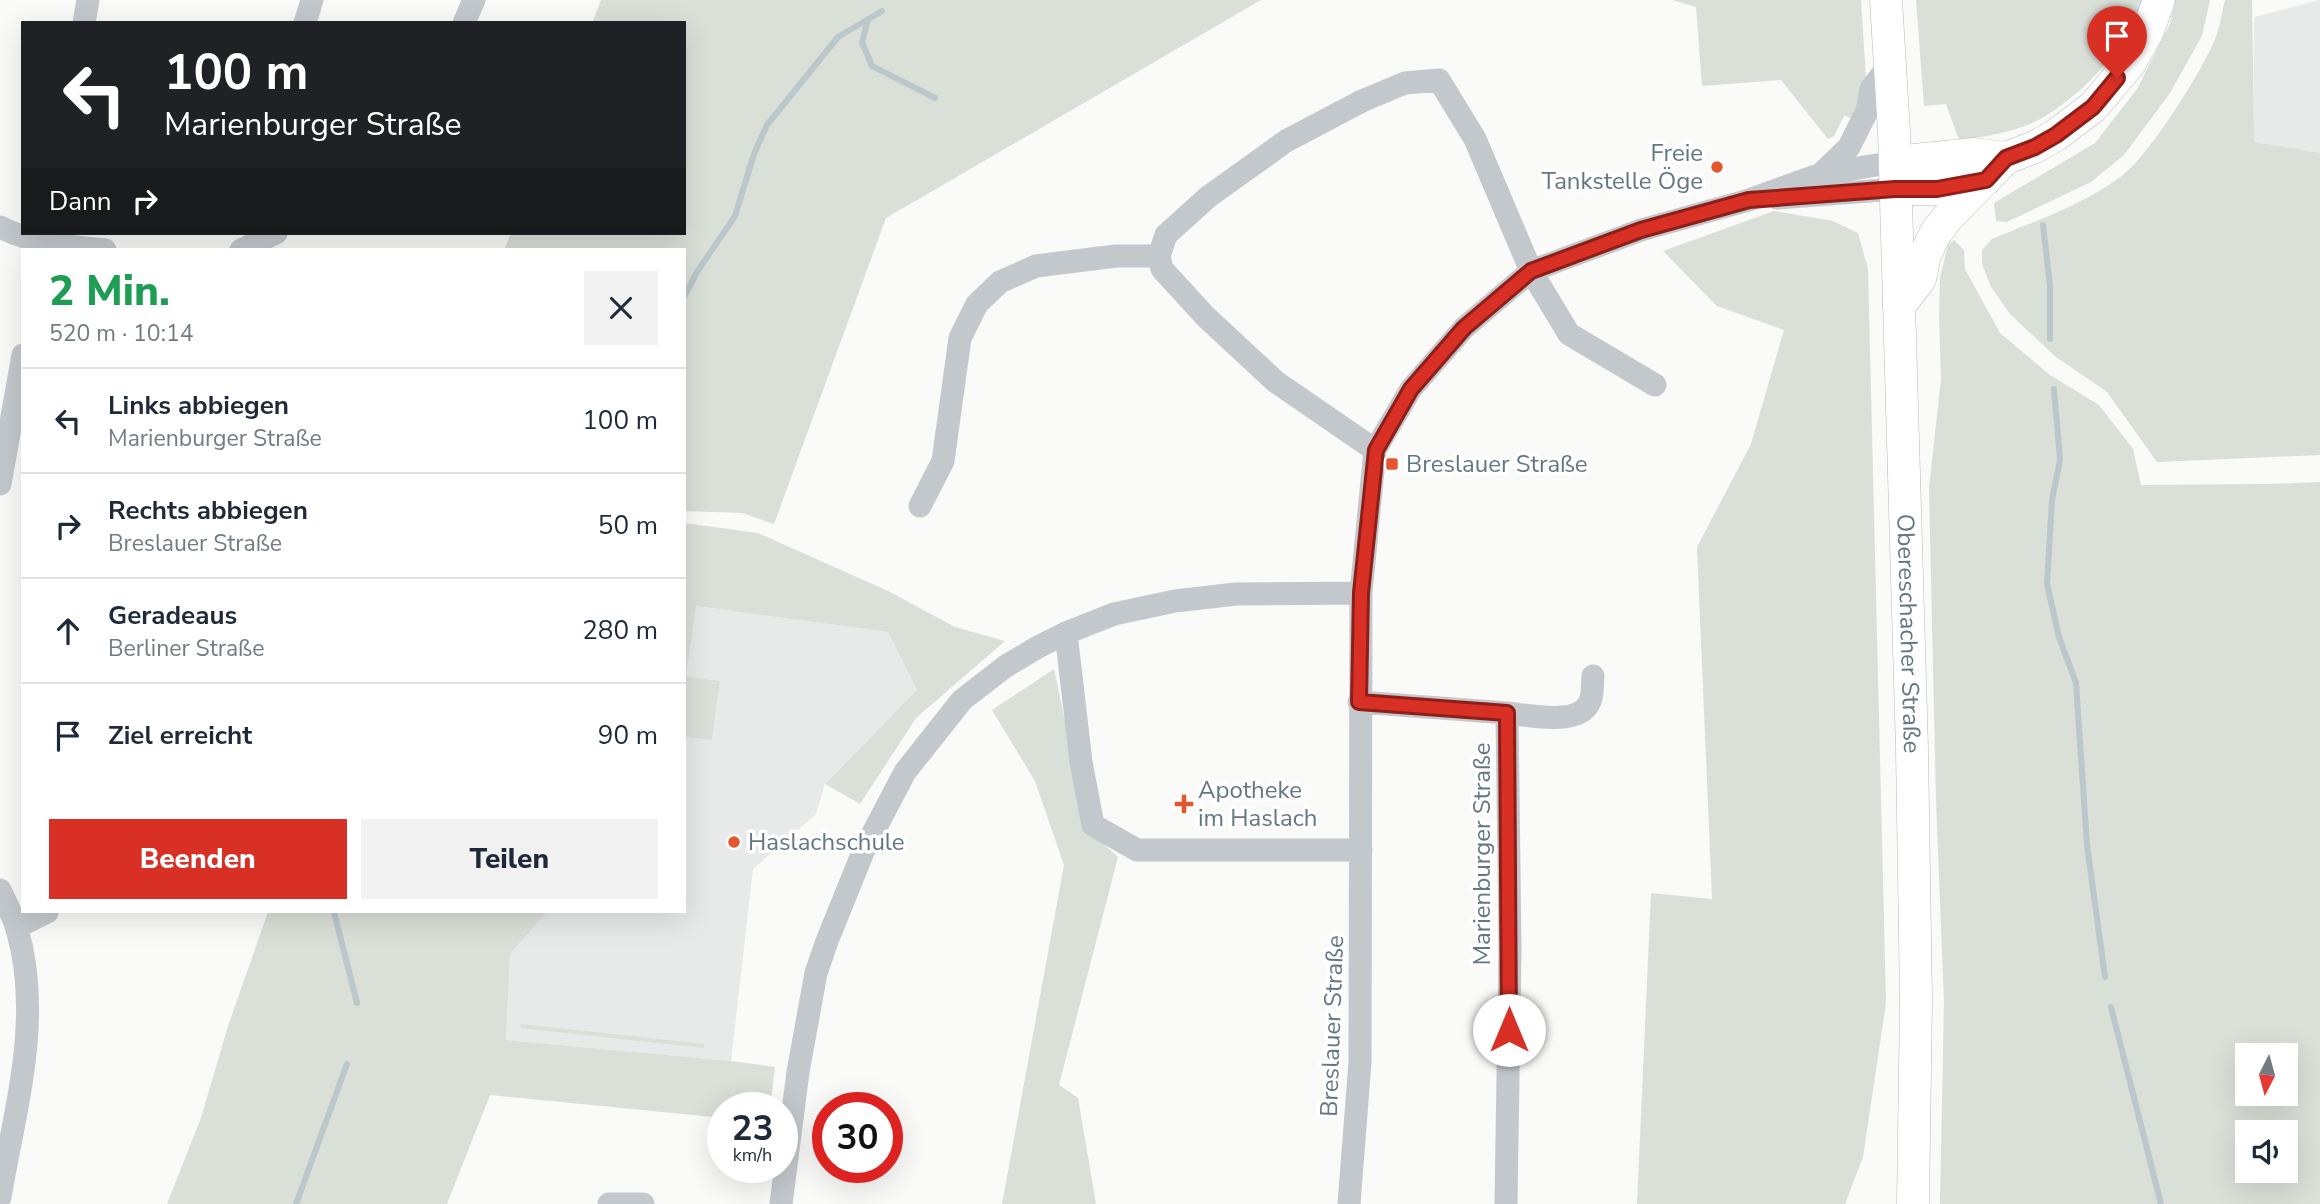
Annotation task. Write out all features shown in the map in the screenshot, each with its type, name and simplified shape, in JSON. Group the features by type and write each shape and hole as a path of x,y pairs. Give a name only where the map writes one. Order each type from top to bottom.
{"main road":[{"name":"Obereschacher Straße","path":"1885,0 1895,175 1912,749 1916,1000 1913,1204"},
{"path":"1899,306 1920,279 1925,256 1935,234 1969,194 1996,169 2056,135 2093,107 2130,63 2148,31 2159,0"},
{"path":"1895,175 1974,153 1996,169"}],"street":[{"path":"84,21 88,0"},
{"path":"305,21 312,0"},
{"path":"465,21 474,0"},
{"path":"1821,174 1849,146 1867,111 1871,89 1890,64"},
{"path":"1376,450 1276,382 1206,317 1162,269 1159,256 1166,235 1208,197 1286,141 1362,101 1405,83 1439,80 1475,139 1531,271 1569,334 1655,385"},
{"name":"Breslauer Straße","path":"1349,1204 1360,1062 1361,593 1376,450 1411,389 1464,328 1531,271 1641,230 1749,200 1821,174 1895,175"},
{"name":"Breslauer Straße","path":"1749,200 1895,175"},
{"path":"0,227 17,236 90,248"},
{"path":"245,248 272,235"},
{"path":"920,506 943,461 960,338 977,304 1000,282 1036,266 1116,257 1159,256"},
{"path":"0,484 21,366"},
{"path":"780,1204 798,1072 816,974 827,941 863,852 905,772 962,700 1006,666 1066,632 1114,614 1175,601 1236,594 1361,593"},
{"path":"1066,632 1081,762 1093,825 1137,850 1361,850"},
{"name":"Marienburger Straße","path":"1359,702 1567,718 1582,713 1591,700 1593,676"},
{"name":"Marienburger Straße","path":"1506,1204 1510,949 1507,713"},
{"path":"0,890 17,927 24,958 29,1009 27,1041 0,1197"},
{"path":"17,927 45,913"},
{"path":"609,1204 643,1204"}],"shaded area":[{"path":"601,0 1261,0 886,218 774,524 742,513 686,511 686,248 505,248 510,235 686,235 686,21 593,21"},
{"path":"1672,0 1861,0 1866,79 1855,119 1844,116 1834,136 1828,139 1781,80 1702,86 1696,7"},
{"path":"1916,0 2142,0 2136,17 2117,50 2091,80 2062,105 2017,129 1959,140 1946,104 1924,106"},
{"path":"2175,0 2210,0 2202,36 2170,93 2124,155 2091,182 2007,222 1996,221 1994,203 2095,143 2137,89 2170,24"},
{"path":"2225,0 2252,0 2254,142 2320,153 2320,455 2157,462 2107,392 2056,357 2010,314 1991,287 1982,264 1982,250 1992,239 2093,195 2123,175 2134,164 2161,131 2200,70 2216,37"},
{"path":"2320,0 2320,153 2253,142 2254,17"},
{"path":"1774,211 1833,221 1858,233 1868,269 1886,1003 1863,1157 1845,1204 1637,1204 1651,893 1712,899 1697,547 1751,444 1784,330 1717,306 1663,251"},
{"path":"1954,240 1964,250 1965,269 2000,333 2050,375 2099,405 2133,449 2141,485 2320,482 2320,1204 1940,1204 1944,1002 1936,801 1929,488 1941,379 1940,278 1948,245"},
{"path":"686,523 758,533 888,591 955,627 1005,641 916,718 860,804 825,784 917,690 888,632 696,606 686,676"},
{"name":"Haslachschule","path":"695,606 888,632 917,690 825,784 816,814 753,869 731,1061 506,1040 510,954 546,913 686,913 686,737 712,740 720,681 686,676"},
{"path":"1054,669 1088,830 1118,857 1059,1085 1078,1098 1096,1204 1002,1204 1064,865 1035,781 992,710"},
{"path":"686,676 720,681 712,740 686,737"},
{"path":"268,913 546,913 510,954 506,1040 775,1067 772,1092 707,1092 707,1116 490,1095 447,1204 167,1204 201,1118 228,1026"},
{"path":"521,1024 704,1044 704,1048 520,1028"}],"waterway":[{"path":"686,293 735,216 754,154 767,125 838,37 882,11"},
{"path":"868,20 862,42 872,66 935,98"},
{"path":"2043,225 2050,286 2050,339"},
{"path":"2054,389 2060,460 2052,500 2047,584 2059,637 2076,683 2087,845 2105,977"},
{"path":"334,913 357,1003"},
{"path":"2111,1007 2161,1204"},
{"path":"296,1204 347,1064"}],"place":[{"name":"Freie Tankstelle Öge","path":"1717,167"},
{"name":"Breslauer Straße","path":"1392,464"},
{"name":"Apotheke im Haslach","path":"1184,804"},
{"name":"Haslachschule","path":"734,842"}],"route":[{"path":"1509,1030 1507,713 1359,702 1361,593 1367,515 1376,450 1411,389 1464,328 1531,271 1641,230 1749,200 1895,189 1937,189 1986,180 2006,158 2035,147 2056,135 2093,107 2117,78"}]}
